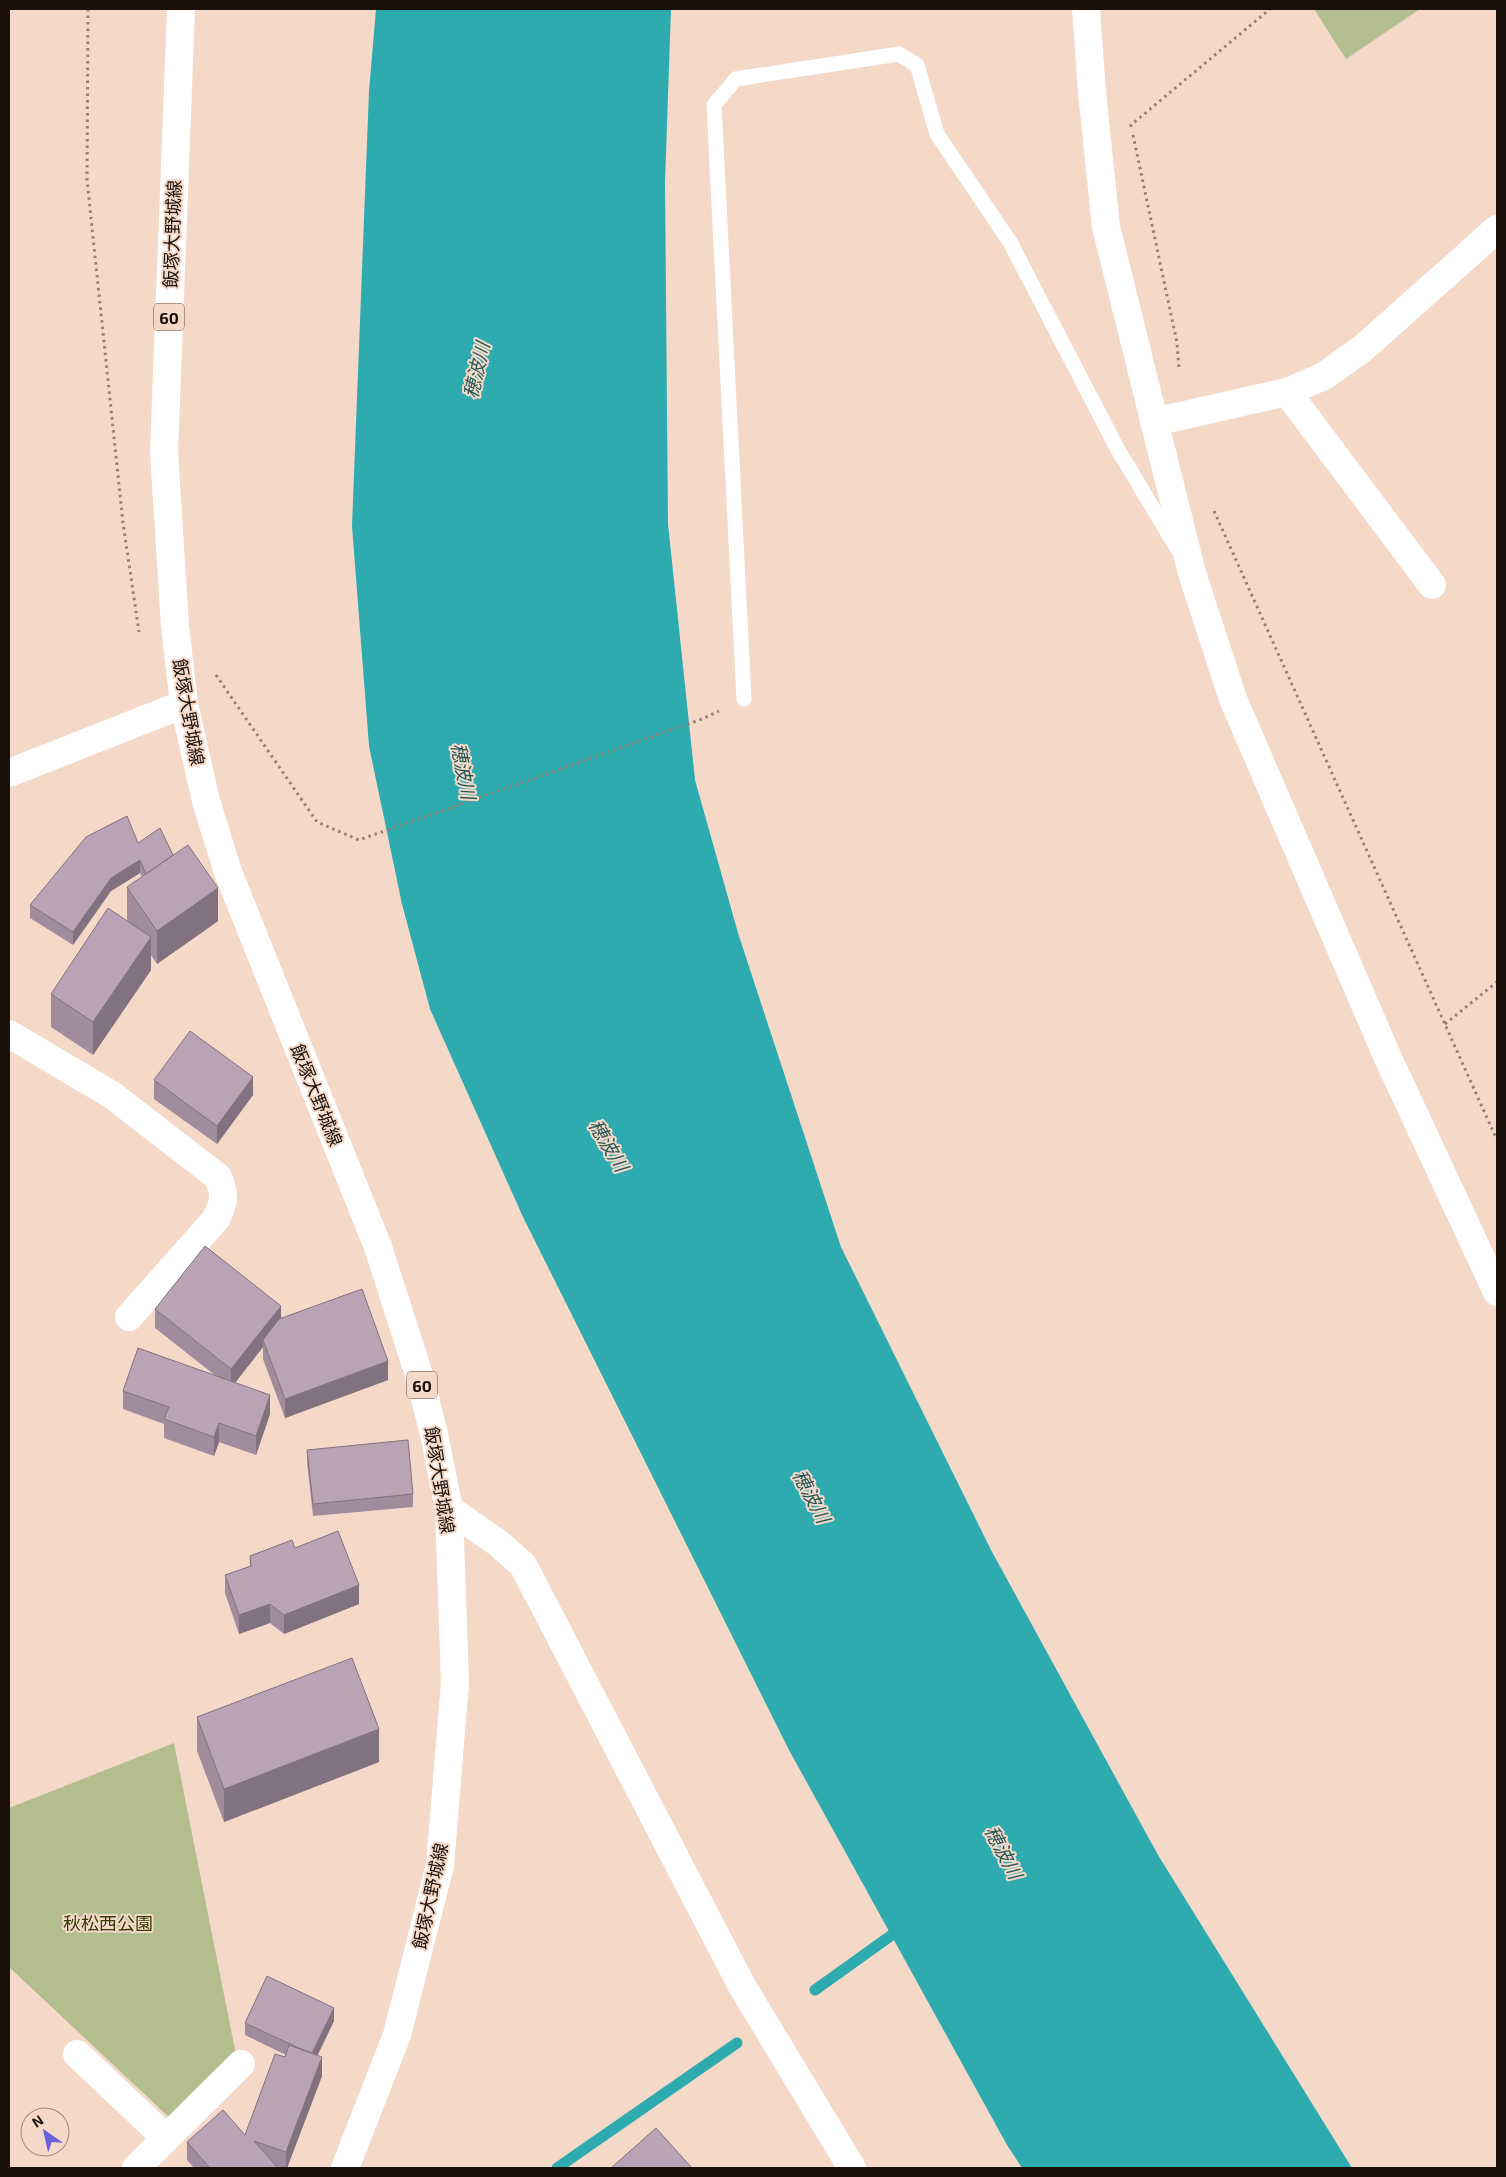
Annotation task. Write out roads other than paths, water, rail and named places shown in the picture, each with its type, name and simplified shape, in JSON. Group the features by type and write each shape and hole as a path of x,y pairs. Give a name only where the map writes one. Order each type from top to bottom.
{"street":[{"name":"飯塚大野城線","path":"181,9 164,452 175,626 184,704 206,801 228,872 381,1256 419,1375 434,1434 449,1509 455,1683 440,1865 397,2035 345,2168"},
{"path":"1086,9 1092,92 1106,227 1161,421 1192,573 1233,699 1388,1058 1497,1292"},
{"path":"1161,421 1286,392 1324,376 1362,349 1497,229"},
{"path":"1286,392 1432,585"},
{"path":"9,773 184,704"},
{"path":"9,1034 112,1095 218,1178 224,1190 224,1204 216,1219 129,1317"},
{"path":"449,1509 498,1543 523,1565 742,1986 852,2168"},
{"path":"77,2054 166,2138"},
{"path":"136,2168 241,2064"}],"lane":[{"path":"744,699 714,105 736,79 899,54 917,65 937,134 1010,242 1118,448 1192,573"}],"water":[{"name":"穂波川","path":"376,9 671,9 665,182 668,524 695,780 738,933 841,1247 991,1550 1158,1855 1352,2168 1022,2168 1007,2145 789,1750 523,1217 430,1009 402,904 369,746 352,526 369,91"}],"waterway":[{"path":"815,1990 903,1927"},
{"path":"557,2168 737,2043"}],"park label":[{"name":"秋松西公園","path":"108,1923"}]}
